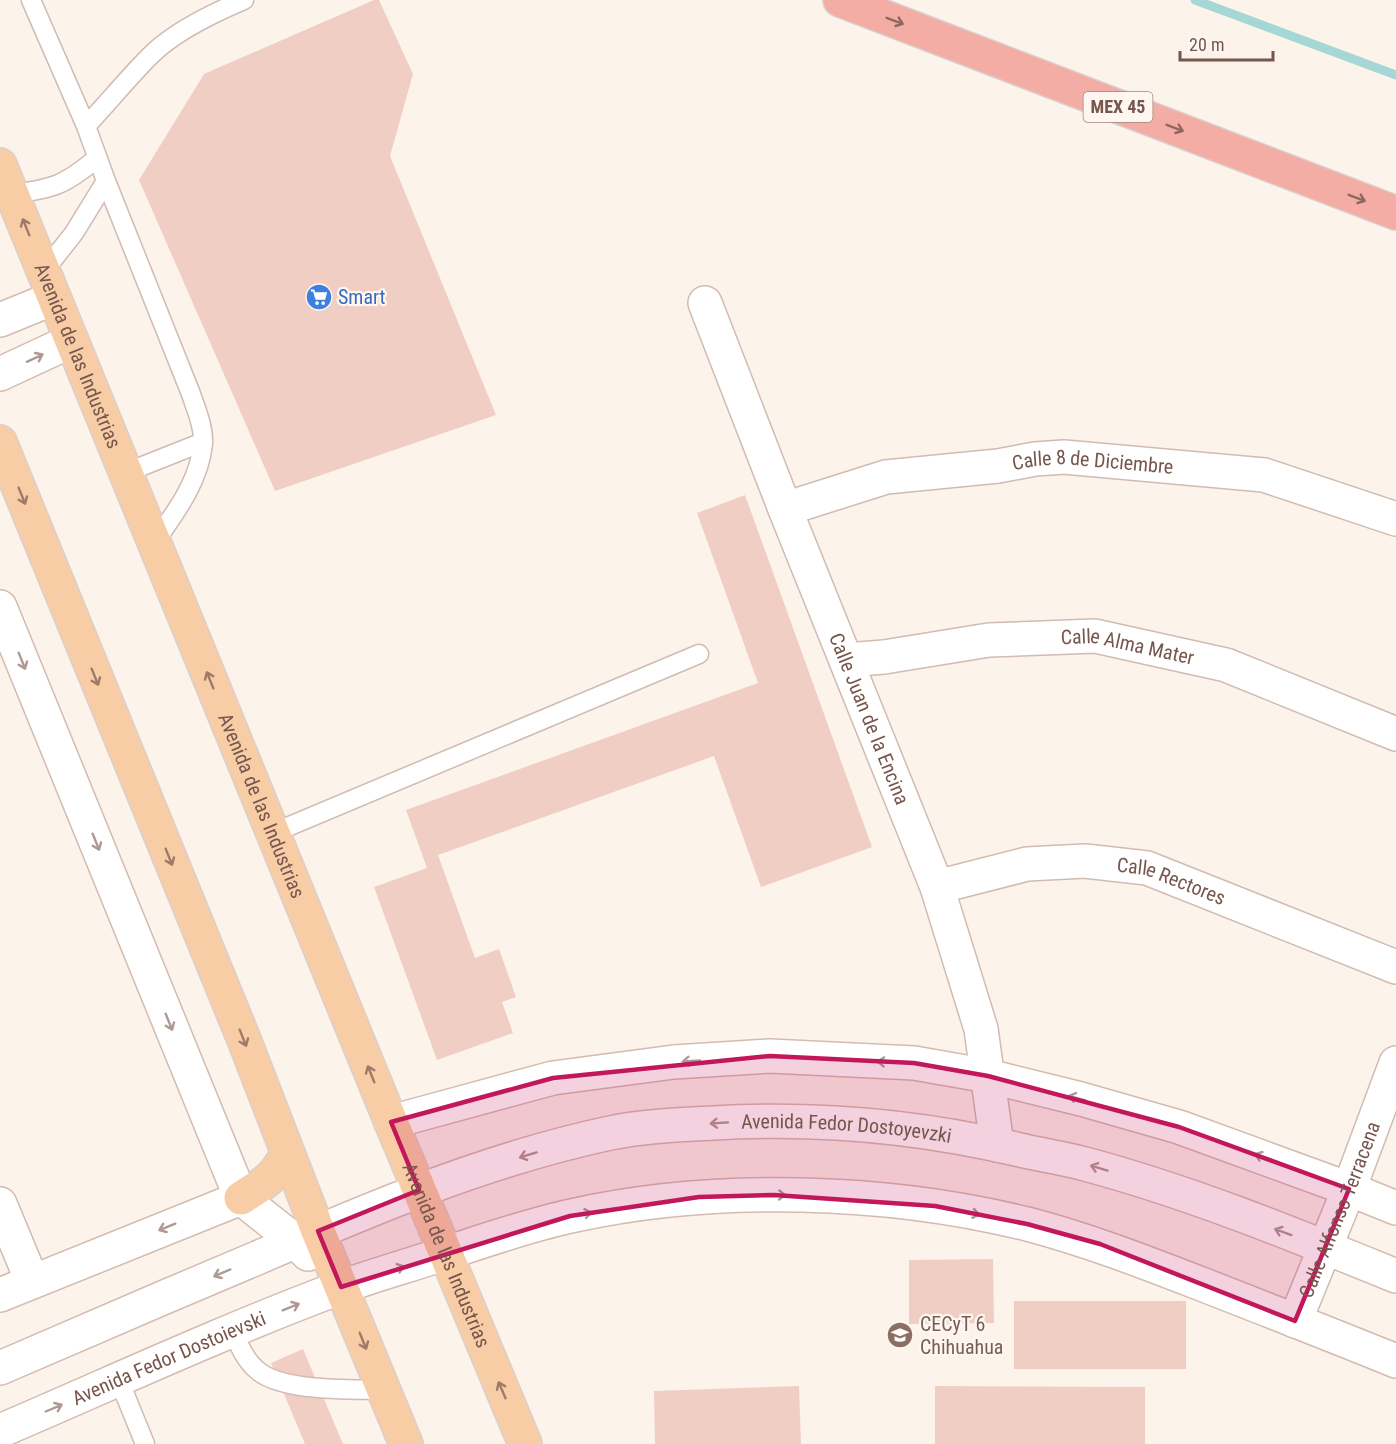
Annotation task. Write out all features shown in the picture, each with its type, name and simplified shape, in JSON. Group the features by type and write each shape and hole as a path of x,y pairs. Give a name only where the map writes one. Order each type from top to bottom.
{"highway":[{"name":"MEX 45","path":"840,0 1396,213"}],"main road":[{"name":"Avenida de las Industrias","path":"6,179 525,1444"},
{"path":"0,442 287,1152 306,1236 341,1287 406,1444"},
{"path":"241,1198 266,1184 282,1165 287,1152"}],"street":[{"path":"0,320 49,285"},
{"name":"Calle Juan de la Encina","path":"705,303 937,887 981,1029 997,1144"},
{"path":"0,374 71,341"},
{"name":"Calle 8 de Diciembre","path":"785,509 886,477 1064,457 1264,475 1396,519"},
{"path":"0,607 241,1198 306,1236"},
{"name":"Calle Alma Mater","path":"846,660 884,657 989,640 1095,636 1226,665 1396,734"},
{"name":"Calle Rectores","path":"937,887 1027,864 1085,861 1147,868 1396,967"},
{"path":"391,1122 553,1078 674,1062 770,1056 914,1063 988,1076 1179,1127 1396,1208"},
{"name":"Calle Alfonso Terracena","path":"1295,1321 1349,1189 1396,1063"},
{"name":"Avenida Fedor Dostoyevzki","path":"306,1236 419,1190 556,1146 615,1132 755,1120 837,1123 923,1130 1082,1163 1156,1185 1325,1247 1396,1276"},
{"path":"341,1287 570,1216 625,1206 710,1197 774,1195 854,1198 935,1206 1027,1224 1100,1244 1396,1361"},
{"path":"0,1295 241,1198"},
{"path":"0,1204 32,1281"},
{"path":"0,1368 306,1236"},
{"name":"Avenida Fedor Dostoievski","path":"0,1431 341,1287"}],"lane":[{"path":"31,0 86,126 198,414 203,442 196,475 179,508 154,543"},
{"path":"86,126 150,56 191,26 244,0"},
{"path":"6,179 47,190 75,177 97,158"},
{"path":"49,285 74,234 106,181"},
{"path":"125,473 203,442"},
{"path":"273,833 699,654"},
{"path":"233,1331 245,1356 258,1372 278,1381 304,1387 383,1389"},
{"path":"119,1380 145,1444"}],"highlighted area":[{"path":"770,1056 914,1063 988,1076 1179,1127 1349,1189 1295,1321 1100,1244 1027,1224 935,1206 774,1195 699,1197 570,1216 341,1287 318,1231 419,1190 391,1122 553,1078"}],"building":[{"name":"Smart","path":"374,0 379,0 413,74 390,156 496,415 275,491 139,180 204,74"},
{"path":"745,495 872,847 761,887 714,756 438,855 475,958 499,949 516,997 502,1002 513,1033 437,1060 374,887 427,868 406,810 758,683 697,513"},
{"path":"993,1259 994,1323 909,1324 909,1260"},
{"path":"1014,1301 1186,1301 1186,1369 1014,1369"},
{"path":"303,1349 343,1444 305,1444 271,1363"},
{"path":"799,1386 801,1444 655,1444 654,1391"},
{"path":"935,1386 1145,1387 1145,1444 935,1444"}],"waterway":[{"path":"1195,0 1396,75"}],"place":[{"name":"Smart","path":"319,297"},
{"name":"CECyT 6 Chihuahua","path":"900,1335"}]}
